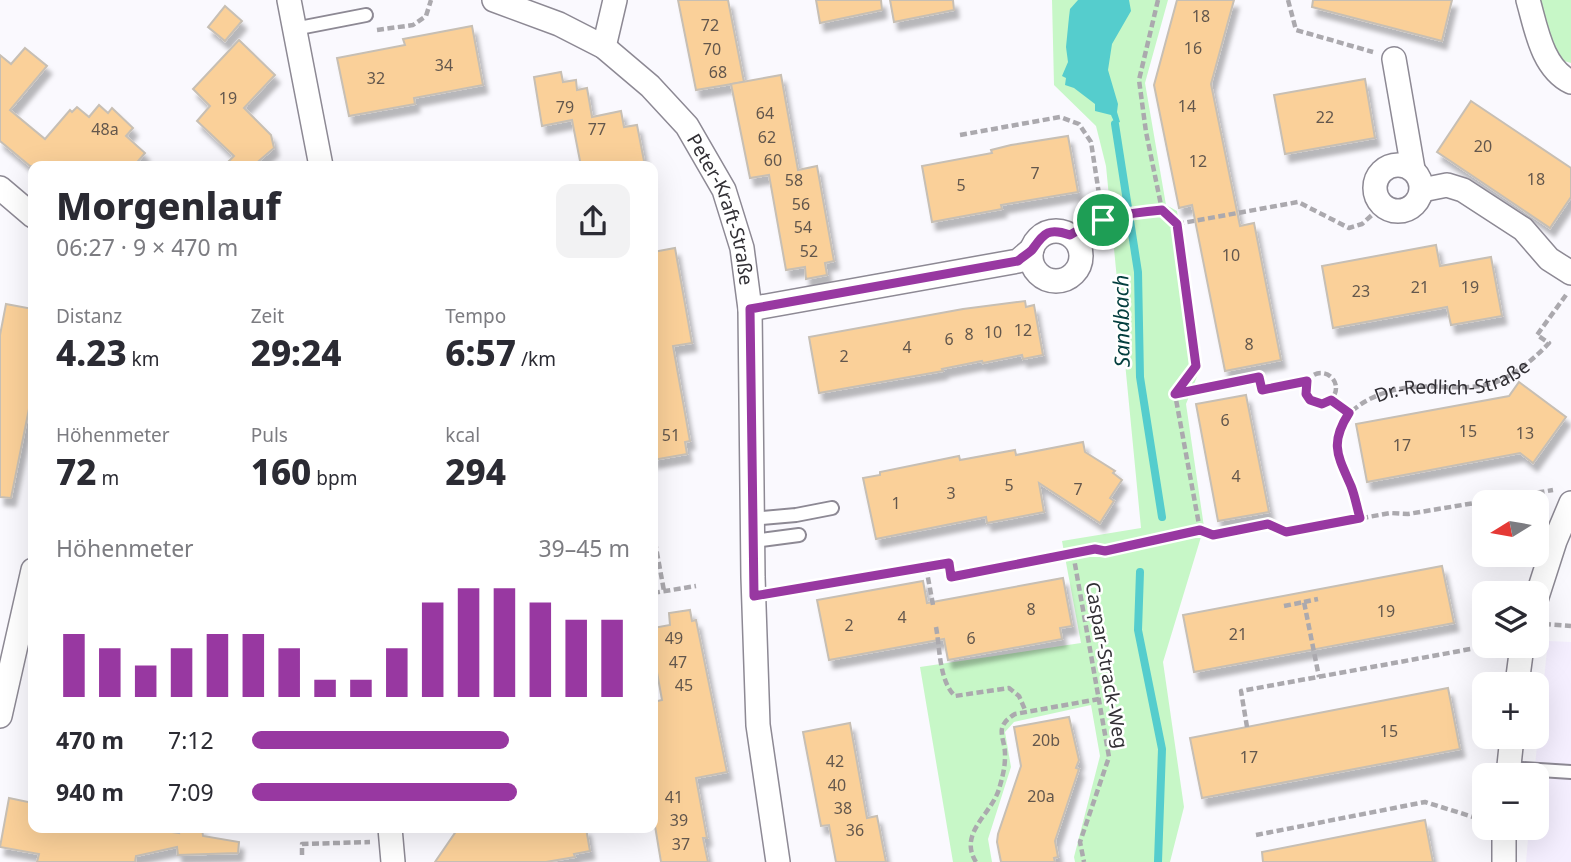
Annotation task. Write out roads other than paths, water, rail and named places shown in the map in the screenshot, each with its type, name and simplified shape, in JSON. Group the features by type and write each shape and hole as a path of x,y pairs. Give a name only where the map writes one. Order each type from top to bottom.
{"street":[{"path":"289,0 320,161"},
{"name":"Peter-Kraft-Straße","path":"494,0 559,24 604,47 650,86 687,126 724,190 743,248 750,309 758,725 778,862"},
{"path":"604,47 615,0"},
{"path":"1528,0 1552,68 1571,82"},
{"path":"1394,59 1418,180 1418,201 1410,209 1398,211 1383,205 1375,188 1382,170 1402,164 1418,180 1463,190 1523,229 1549,260 1571,273"},
{"path":"0,188 28,212"},
{"path":"750,309 1018,261 1049,232 1059,231 1070,235 1080,248 1082,258 1074,275 1056,282 1041,276 1032,264 1032,249"},
{"path":"1542,581 1555,541 1564,496"},
{"path":"0,716 28,592"},
{"path":"1504,840 1504,862"}],"lane":[{"path":"294,29 366,15"},
{"path":"753,530 796,515 832,508"},
{"path":"753,530 799,535"},
{"path":"1549,772 1571,772"}],"water":[{"path":"1078,0 1129,0 1131,11 1112,44 1108,70 1118,104 1120,122 1115,124 1111,115 1095,111 1095,104 1074,88 1065,85 1066,78 1062,76 1068,62 1066,47 1070,9"}],"waterway":[{"name":"Sandbach","path":"1115,124 1138,272 1140,377 1162,517"},
{"name":"Sandbach","path":"1140,572 1138,630 1162,749 1158,862"}]}
